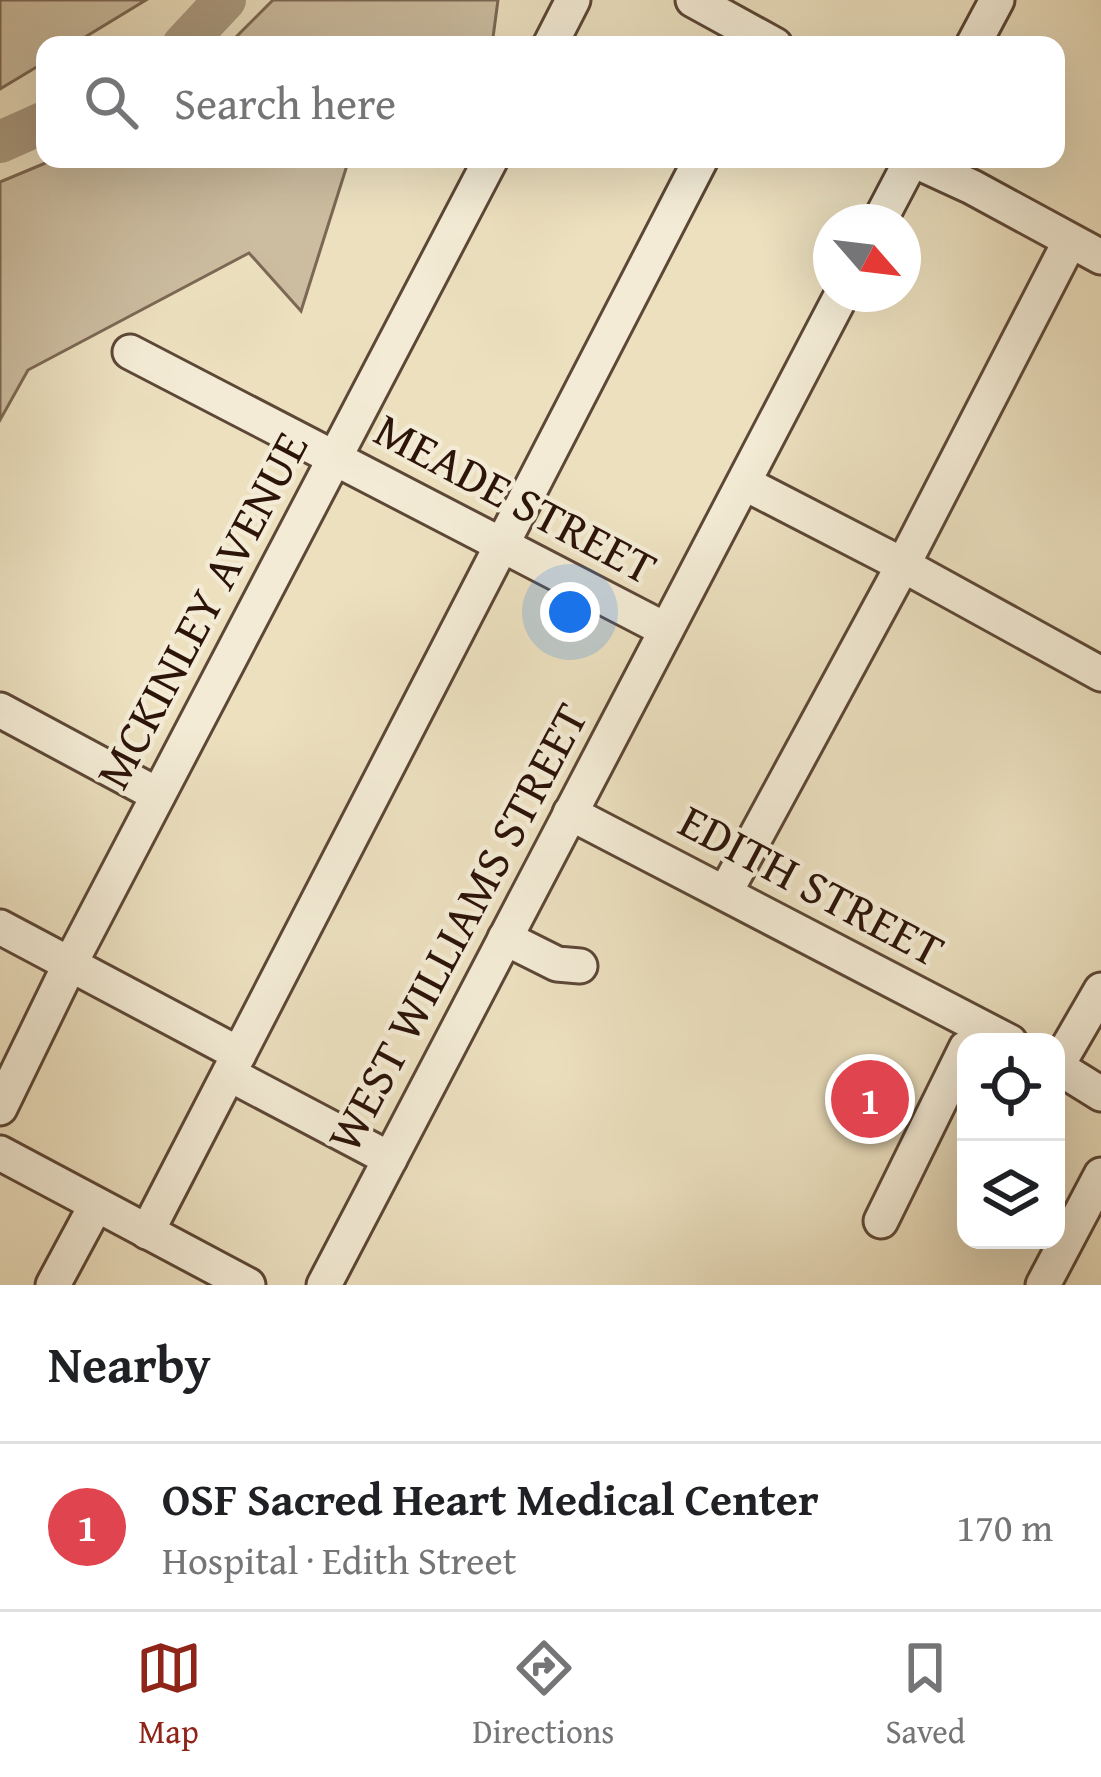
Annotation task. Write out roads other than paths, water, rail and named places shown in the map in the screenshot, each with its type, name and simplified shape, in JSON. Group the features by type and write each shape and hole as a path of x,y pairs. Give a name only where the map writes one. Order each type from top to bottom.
{"street":[{"path":"555,36 573,0"},
{"path":"693,0 754,36"},
{"path":"978,36 997,0"},
{"name":"MCKINLEY AVENUE","path":"0,1108 70,964 486,168"},
{"path":"147,1232 696,168"},
{"path":"888,204 907,168"},
{"path":"931,168 1101,257"},
{"path":"725,893 903,565 1070,241"},
{"name":"WEST WILLIAMS STREET","path":"324,1285 833,312"},
{"name":"MEADE STREET","path":"130,352 666,630"},
{"path":"744,483 1101,674"},
{"path":"0,710 158,795"},
{"name":"EDITH STREET","path":"570,813 725,893 963,1033"},
{"path":"0,927 70,964 390,1159"},
{"path":"505,938 557,964 580,966"},
{"path":"1065,1051 1101,990"},
{"path":"881,1221 957,1066"},
{"path":"1065,1072 1101,1094"},
{"path":"0,1153 248,1285"},
{"path":"1043,1285 1101,1175"},
{"path":"53,1285 96,1204"}],"waterway":[{"path":"191,36 225,0"},
{"path":"0,142 36,126"}],"place":[{"name":"OSF Sacred Heart Medical Center","path":"870,1099"}]}
